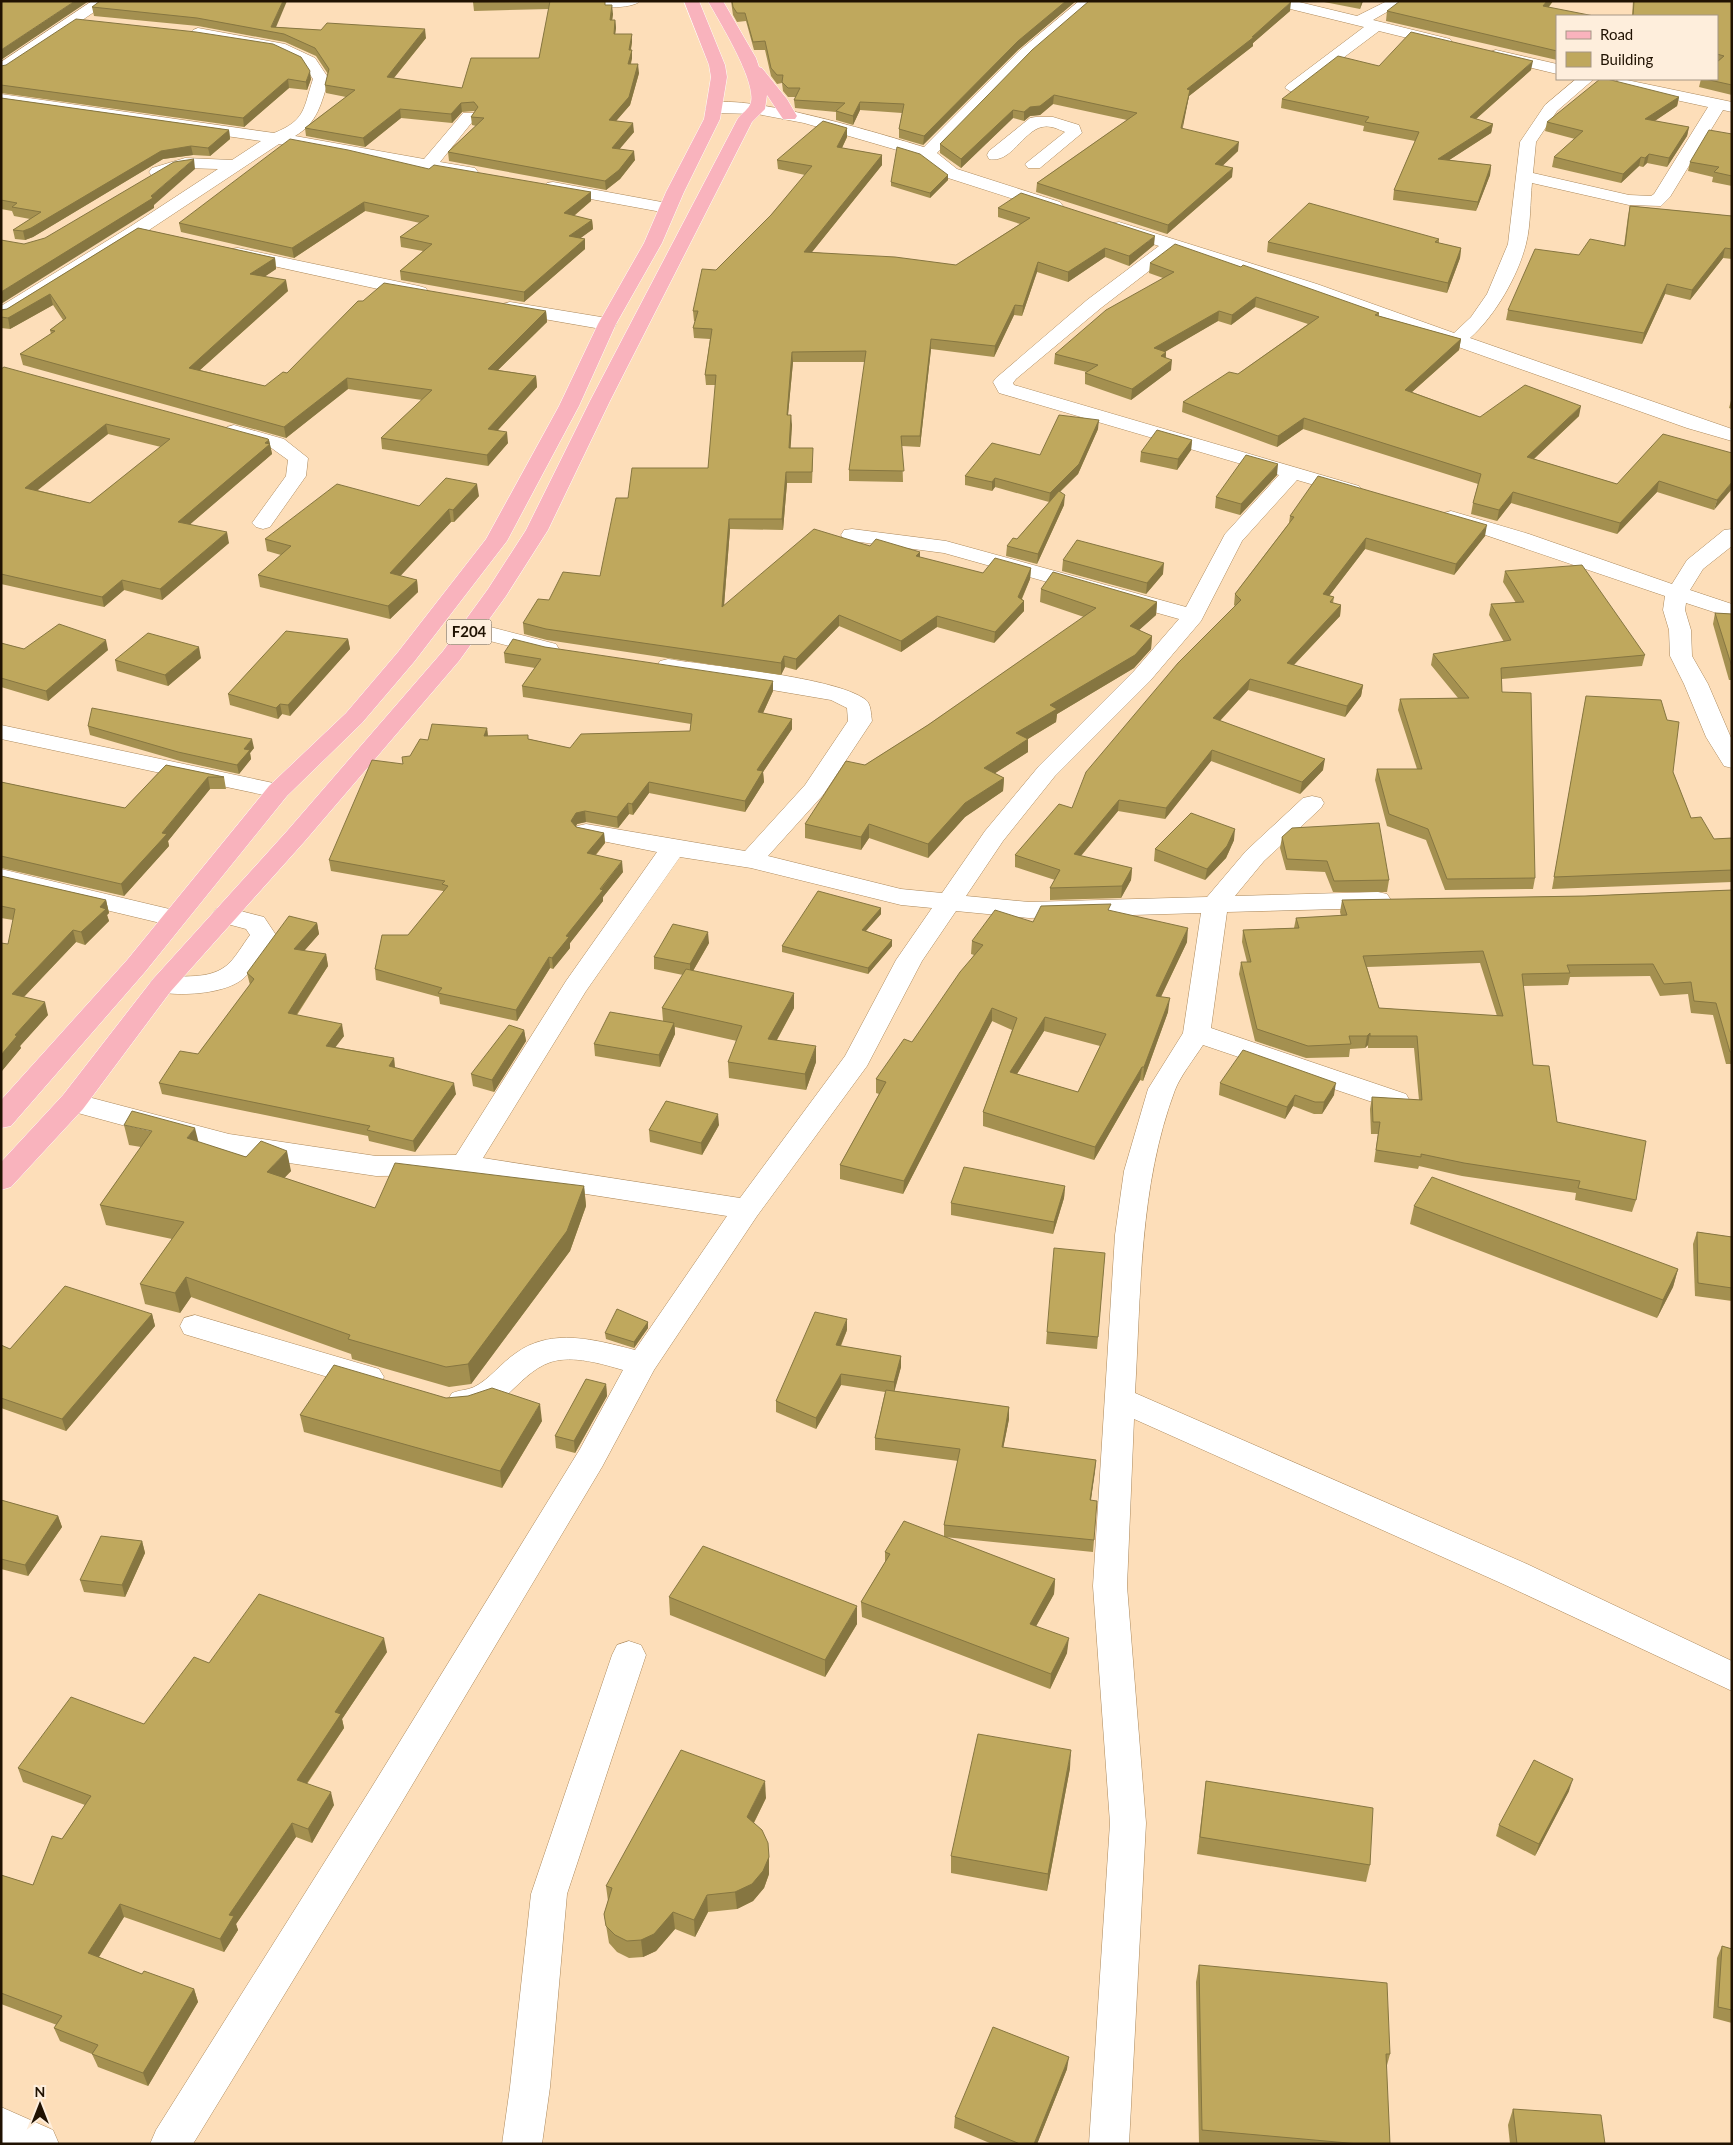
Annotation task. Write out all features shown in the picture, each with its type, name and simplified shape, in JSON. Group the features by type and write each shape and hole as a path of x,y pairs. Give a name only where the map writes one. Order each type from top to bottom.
{"main road":[{"name":"F204","path":"1,1119 64,1045 136,966 173,918 278,791 354,718 406,657 496,541 569,406 607,324 653,243 712,119 719,77 717,65 691,1"},
{"path":"715,1 750,63 781,102 798,118"},
{"path":"750,63 760,99 751,115"},
{"name":"F204","path":"1,1180 73,1102 162,985 452,656 537,530 604,393 751,115"}],"street":[{"path":"1,69 103,1"},
{"path":"590,1 594,3 632,1"},
{"path":"927,153 1012,67 1068,16 1089,1"},
{"path":"1276,1 1462,46"},
{"path":"1293,88 1398,1"},
{"path":"73,20 102,23"},
{"path":"2,312 137,230 276,138 296,130 312,113 321,79 309,61 279,47 243,39 179,31"},
{"path":"1482,51 1556,69"},
{"path":"1458,339 1478,321 1496,294 1516,244 1518,217 1526,176 1528,142 1550,108 1585,80"},
{"path":"1526,176 1630,200 1655,202 1661,198 1725,106 1604,80"},
{"path":"1,99 108,112 276,138 486,175"},
{"path":"713,108 751,115 798,118 927,153 951,173 1020,177 1069,211"},
{"path":"428,164 469,116"},
{"path":"951,173 983,158 1036,122 1053,122 1073,129 1074,133 1020,177"},
{"path":"983,158 1012,156 1020,177"},
{"path":"145,180 170,165 181,163 234,165"},
{"path":"534,184 668,208"},
{"path":"130,212 156,217"},
{"path":"1106,223 1458,339 1694,424 1732,435"},
{"path":"137,230 166,236"},
{"path":"1172,244 1094,304 1009,375 1003,382 1006,389 1369,494"},
{"path":"224,250 439,296"},
{"path":"496,306 607,324"},
{"path":"220,427 277,443 298,458 296,476 263,523"},
{"path":"170,2144 383,1801 586,1466 642,1363 747,1209 857,1060 909,960 994,836 1047,771 1142,676 1193,616 1233,539 1292,473"},
{"path":"1436,513 1503,532 1676,594 1732,611"},
{"path":"852,535 946,546 1193,616"},
{"path":"1732,535 1695,566 1676,594 1674,610 1680,630 1681,656 1696,684 1718,737 1732,761"},
{"path":"471,629 546,649 566,652"},
{"path":"643,662 812,688 839,695 858,705 860,721 814,790 751,860"},
{"path":"1,732 278,791"},
{"path":"1109,2144 1128,1823 1110,1586 1119,1399 1130,1235 1138,1171 1162,1089 1197,1033 1215,904 1255,856 1312,803"},
{"path":"586,831 673,848 751,860 902,897 1029,910 1405,900"},
{"path":"464,1166 575,987 673,848"},
{"path":"1,877 173,918"},
{"path":"162,985 211,984 236,972 263,935 256,923 225,915"},
{"path":"1197,1033 1396,1101"},
{"path":"73,1102 229,1144 376,1166 464,1166 747,1209"},
{"path":"195,1326 393,1384"},
{"path":"440,1399 472,1401 496,1390 529,1358 554,1350 585,1349 642,1363"},
{"path":"1119,1399 1515,1574 1732,1677"},
{"path":"522,2144 530,2087 549,1894 629,1655"},
{"path":"1,2126 39,2144"}],"building":[{"path":"1,1 75,1 1,50"},
{"path":"100,1 283,1 271,27 321,30 327,23 425,29 387,77 462,88 471,58 539,58 550,1 605,1 605,5 612,5 610,20 615,20 614,34 632,34 629,50 632,50 628,64 638,64 629,97 609,120 633,123 612,148 634,151 619,170 605,181 448,152 484,118 471,117 478,107 474,102 461,103 451,114 400,109 363,138 305,128 355,90 325,85 329,69 315,48 284,34 197,18 92,7"},
{"path":"474,1 548,1 473,2"},
{"path":"732,1 1066,1 1018,41 924,136 899,129 904,104 860,102 853,116 836,111 845,103 794,100 800,88 788,88 782,82 783,75 777,75 771,68 765,41 753,42 745,13 737,13"},
{"path":"1089,1 1291,2 1252,37 1254,37 1187,89 1190,90 1181,128 1239,142 1215,164 1233,168 1168,225 1037,183 1137,113 1054,95 1040,106 1030,107 1024,112 1013,110 961,159 940,144 1032,50"},
{"path":"1400,1 1547,1 1543,6 1589,15 1556,15 1556,51 1387,11"},
{"path":"1634,1 1732,1 1732,85 1710,80 1718,80 1718,61 1724,56 1718,54 1718,15 1633,15"},
{"path":"76,19 196,32 273,44 301,57 310,71 306,82 288,79 243,118 1,85 1,66 6,65"},
{"path":"1411,32 1533,61 1470,117 1493,124 1438,159 1491,165 1478,202 1394,190 1419,132 1365,122 1369,117 1282,99 1338,56 1379,66"},
{"path":"1599,80 1611,80 1679,97 1645,119 1689,127 1669,158 1649,154 1645,158 1641,157 1623,174 1554,157 1583,131 1547,122"},
{"path":"1,98 229,130 208,148 191,146 161,151 31,228 23,231 13,230 41,212 12,207 17,203 1,200"},
{"path":"823,121 847,128 837,147 882,155 804,252 895,257 956,265 1030,218 998,208 1021,193 1155,236 1129,256 1105,248 1068,272 1038,262 1023,306 1015,305 995,346 931,339 920,436 901,436 904,471 849,470 866,351 792,352 787,415 791,415 789,448 813,448 812,472 786,472 782,519 729,519 722,607 814,529 870,546 876,539 920,552 916,556 983,573 995,558 1031,568 1018,597 1024,601 995,632 937,616 901,641 839,615 796,659 784,656 781,663 546,629 523,623 538,599 549,600 563,572 600,576 616,498 628,498 632,468 708,468 716,375 705,375 712,329 693,328 698,311 693,311 702,269 716,270 771,215 812,166 777,160"},
{"path":"1709,130 1732,134 1732,176 1714,172 1719,167 1690,162"},
{"path":"290,139 429,169 434,165 591,192 564,213 592,220 569,236 585,239 524,292 400,271 432,244 400,237 429,216 364,202 292,248 179,223"},
{"path":"897,147 920,154 948,175 930,193 891,182"},
{"path":"194,159 151,196 153,198 1,292 1,240 24,244 45,238 174,162"},
{"path":"1309,203 1439,239 1435,242 1461,248 1448,283 1268,242"},
{"path":"1630,206 1732,216 1732,249 1725,248 1692,290 1667,284 1644,333 1508,310 1535,249 1579,255 1590,239 1625,246"},
{"path":"138,228 275,258 250,274 286,280 189,368 265,386 283,372 287,373 358,301 363,301 384,283 546,311 488,369 536,376 488,429 507,432 487,455 381,438 432,390 347,378 284,427 20,354 55,331 50,330 66,318 50,294 8,318 1,317 1,310 7,309"},
{"path":"1175,244 1241,267 1243,265 1379,313 1375,315 1461,339 1405,390 1480,417 1525,385 1581,406 1527,457 1617,484 1663,434 1732,453 1732,482 1717,500 1659,481 1620,523 1513,492 1499,510 1473,503 1481,474 1304,418 1278,436 1183,402 1229,372 1238,374 1319,317 1256,297 1232,315 1219,311 1154,348 1166,352 1161,356 1172,360 1132,389 1085,373 1098,365 1055,354 1106,310 1174,272 1150,263"},
{"path":"4,367 268,439 265,443 270,444 178,522 227,532 160,589 122,580 102,597 1,574 1,369","holes":["106,424 170,439 90,503 25,488"]},
{"path":"1059,415 1099,420 1079,464 1050,493 995,478 992,482 965,476 992,443 1040,455"},
{"path":"1157,430 1192,440 1178,459 1141,452"},
{"path":"1246,455 1278,464 1241,504 1216,497"},
{"path":"1318,476 1487,525 1456,564 1366,538 1323,594 1334,597 1330,602 1341,605 1287,663 1363,685 1347,706 1250,679 1213,718 1325,759 1302,782 1212,750 1166,808 1119,800 1074,854 1132,868 1122,886 1050,888 1060,870 1015,855 1059,804 1072,808 1086,772 1178,663 1241,600 1235,594 1294,517 1290,516"},
{"path":"446,478 477,484 453,510 449,509 390,573 417,580 388,606 258,575 291,546 265,539 337,484 419,506"},
{"path":"1059,491 1065,495 1038,554 1007,546 1013,538 1017,539"},
{"path":"1077,540 1164,563 1147,583 1063,560"},
{"path":"1582,565 1645,655 1501,668 1502,692 1531,693 1535,878 1447,879 1428,829 1389,814 1377,769 1422,769 1400,699 1469,698 1433,654 1511,640 1491,604 1524,602 1505,571"},
{"path":"1053,572 1157,602 1130,626 1152,636 1135,655 1050,705 1057,709 1016,733 1028,739 984,768 1004,778 965,803 928,844 869,824 861,837 805,824 846,761 865,765 928,725 1096,608 1041,589"},
{"path":"1715,613 1732,614 1732,667"},
{"path":"59,624 106,640 46,691 1,678 1,643 24,649"},
{"path":"286,631 348,639 288,705 280,704 276,708 228,694"},
{"path":"148,633 199,647 165,675 115,660"},
{"path":"513,639 545,647 773,681 758,712 792,719 757,770 763,771 745,801 649,782 632,804 628,803 617,817 585,811 576,813 571,821 576,827 604,833 587,853 622,861 600,889 603,890 566,936 569,937 552,958 549,957 516,1010 438,993 442,988 375,969 382,935 408,935 448,886 442,884 445,881 329,860 372,760 403,764 402,757 410,756 420,739 428,740 432,724 487,728 484,736 528,735 528,739 570,748 581,734 690,731 692,714 522,686 541,659 504,653"},
{"path":"1586,696 1661,700 1667,720 1679,722 1673,772 1691,818 1701,817 1714,839 1732,838 1732,870 1554,877"},
{"path":"92,708 252,739 244,749 250,750 237,765 178,752 88,726"},
{"path":"166,765 224,777 208,777 162,833 167,834 121,884 1,856 1,782 125,808"},
{"path":"1191,813 1235,829 1227,846 1207,869 1155,849"},
{"path":"1379,823 1389,880 1334,881 1327,861 1287,859 1282,837 1292,828"},
{"path":"1,876 106,900 100,907 106,909 81,932 73,930 12,994 45,1002 15,1035 17,1036 1,1055 1,943 8,944 15,909 1,906"},
{"path":"1732,890 1732,1052 1730,1052 1716,1003 1694,1001 1691,982 1664,984 1653,964 1567,965 1570,973 1522,974 1533,1065 1549,1066 1557,1122 1646,1141 1636,1200 1578,1188 1580,1181 1464,1163 1421,1154 1421,1157 1376,1150 1380,1122 1373,1122 1372,1097 1422,1100 1417,1036 1370,1036 1370,1033 1367,1036 1349,1036 1351,1044 1308,1046 1257,1029 1241,962 1251,962 1243,930 1299,928 1296,918 1347,915 1342,900 1585,896","holes":["1483,951 1503,1016 1379,1008 1363,956"]},
{"path":"818,891 881,908 862,930 892,940 868,968 782,946"},
{"path":"1111,904 1108,910 1188,928 1156,996 1170,998 1144,1067 1142,1067 1095,1147 983,1112 1017,1018 992,1008 904,1181 840,1165 886,1082 876,1079 904,1039 912,1042 960,972 983,945 972,941 995,910 1033,922 1041,906","holes":["1045,1017 1106,1034 1078,1092 1010,1072"]},
{"path":"289,916 317,923 294,949 326,954 288,1013 342,1024 326,1046 394,1058 389,1066 454,1083 413,1141 367,1130 370,1126 159,1083 180,1051 198,1054 254,979 247,973"},
{"path":"673,924 708,932 690,964 654,957"},
{"path":"686,969 794,993 768,1039 816,1046 805,1074 728,1062 742,1026 662,1008"},
{"path":"610,1012 674,1023 659,1055 594,1044"},
{"path":"509,1025 524,1030 492,1080 471,1074"},
{"path":"1243,1050 1336,1083 1324,1102 1315,1102 1295,1095 1287,1107 1220,1083"},
{"path":"666,1101 718,1114 701,1143 649,1130"},
{"path":"132,1111 195,1128 187,1138 246,1157 261,1141 287,1151 267,1172 375,1208 395,1163 584,1186 567,1231 468,1364 446,1367 348,1339 350,1335 186,1277 175,1293 140,1284 184,1222 100,1205 152,1131 124,1125"},
{"path":"964,1167 1065,1186 1054,1222 951,1203"},
{"path":"1432,1177 1678,1269 1663,1300 1414,1206"},
{"path":"1697,1232 1732,1237 1732,1288 1698,1283"},
{"path":"1054,1248 1105,1253 1098,1337 1047,1332"},
{"path":"65,1286 152,1314 62,1419 1,1398 1,1345 10,1349"},
{"path":"617,1309 648,1322 634,1342 605,1333"},
{"path":"815,1312 847,1319 836,1345 901,1356 894,1382 841,1374 816,1418 776,1401"},
{"path":"334,1365 446,1398 468,1396 492,1388 540,1404 500,1471 300,1415"},
{"path":"586,1379 606,1384 574,1441 555,1436"},
{"path":"886,1390 1009,1407 1002,1447 1096,1460 1090,1500 1097,1501 1094,1540 944,1525 960,1449 875,1438"},
{"path":"1,1500 58,1516 25,1565 1,1559"},
{"path":"904,1521 1055,1579 1030,1624 1069,1638 1051,1674 861,1602 890,1554 885,1552"},
{"path":"101,1536 142,1541 122,1585 80,1580"},
{"path":"703,1546 857,1606 825,1660 669,1597"},
{"path":"259,1594 384,1638 335,1712 341,1714 297,1780 331,1792 308,1829 292,1823 229,1915 234,1916 220,1939 120,1904 88,1953 142,1974 144,1971 194,1989 143,2073 92,2054 98,2045 54,2028 62,2016 1,1993 1,1875 33,1885 52,1836 62,1839 91,1796 18,1768 71,1697 144,1724 194,1657 209,1663"},
{"path":"978,1734 1071,1750 1048,1874 951,1856"},
{"path":"681,1750 765,1781 747,1817 762,1830 768,1843 769,1857 763,1871 752,1884 735,1892 707,1895 694,1920 673,1912 654,1934 641,1940 627,1941 615,1935 606,1926 604,1914 612,1888 606,1886"},
{"path":"1534,1760 1573,1779 1539,1844 1499,1825"},
{"path":"1206,1781 1373,1808 1370,1865 1200,1837"},
{"path":"1722,1946 1732,1949 1732,2010 1718,2007"},
{"path":"1199,1965 1387,1983 1390,2054 1386,2054 1390,2144 1359,2144 1202,2130"},
{"path":"993,2027 1069,2057 1034,2144 1020,2144 955,2117"},
{"path":"1513,2109 1601,2115 1605,2144 1517,2144"}]}
